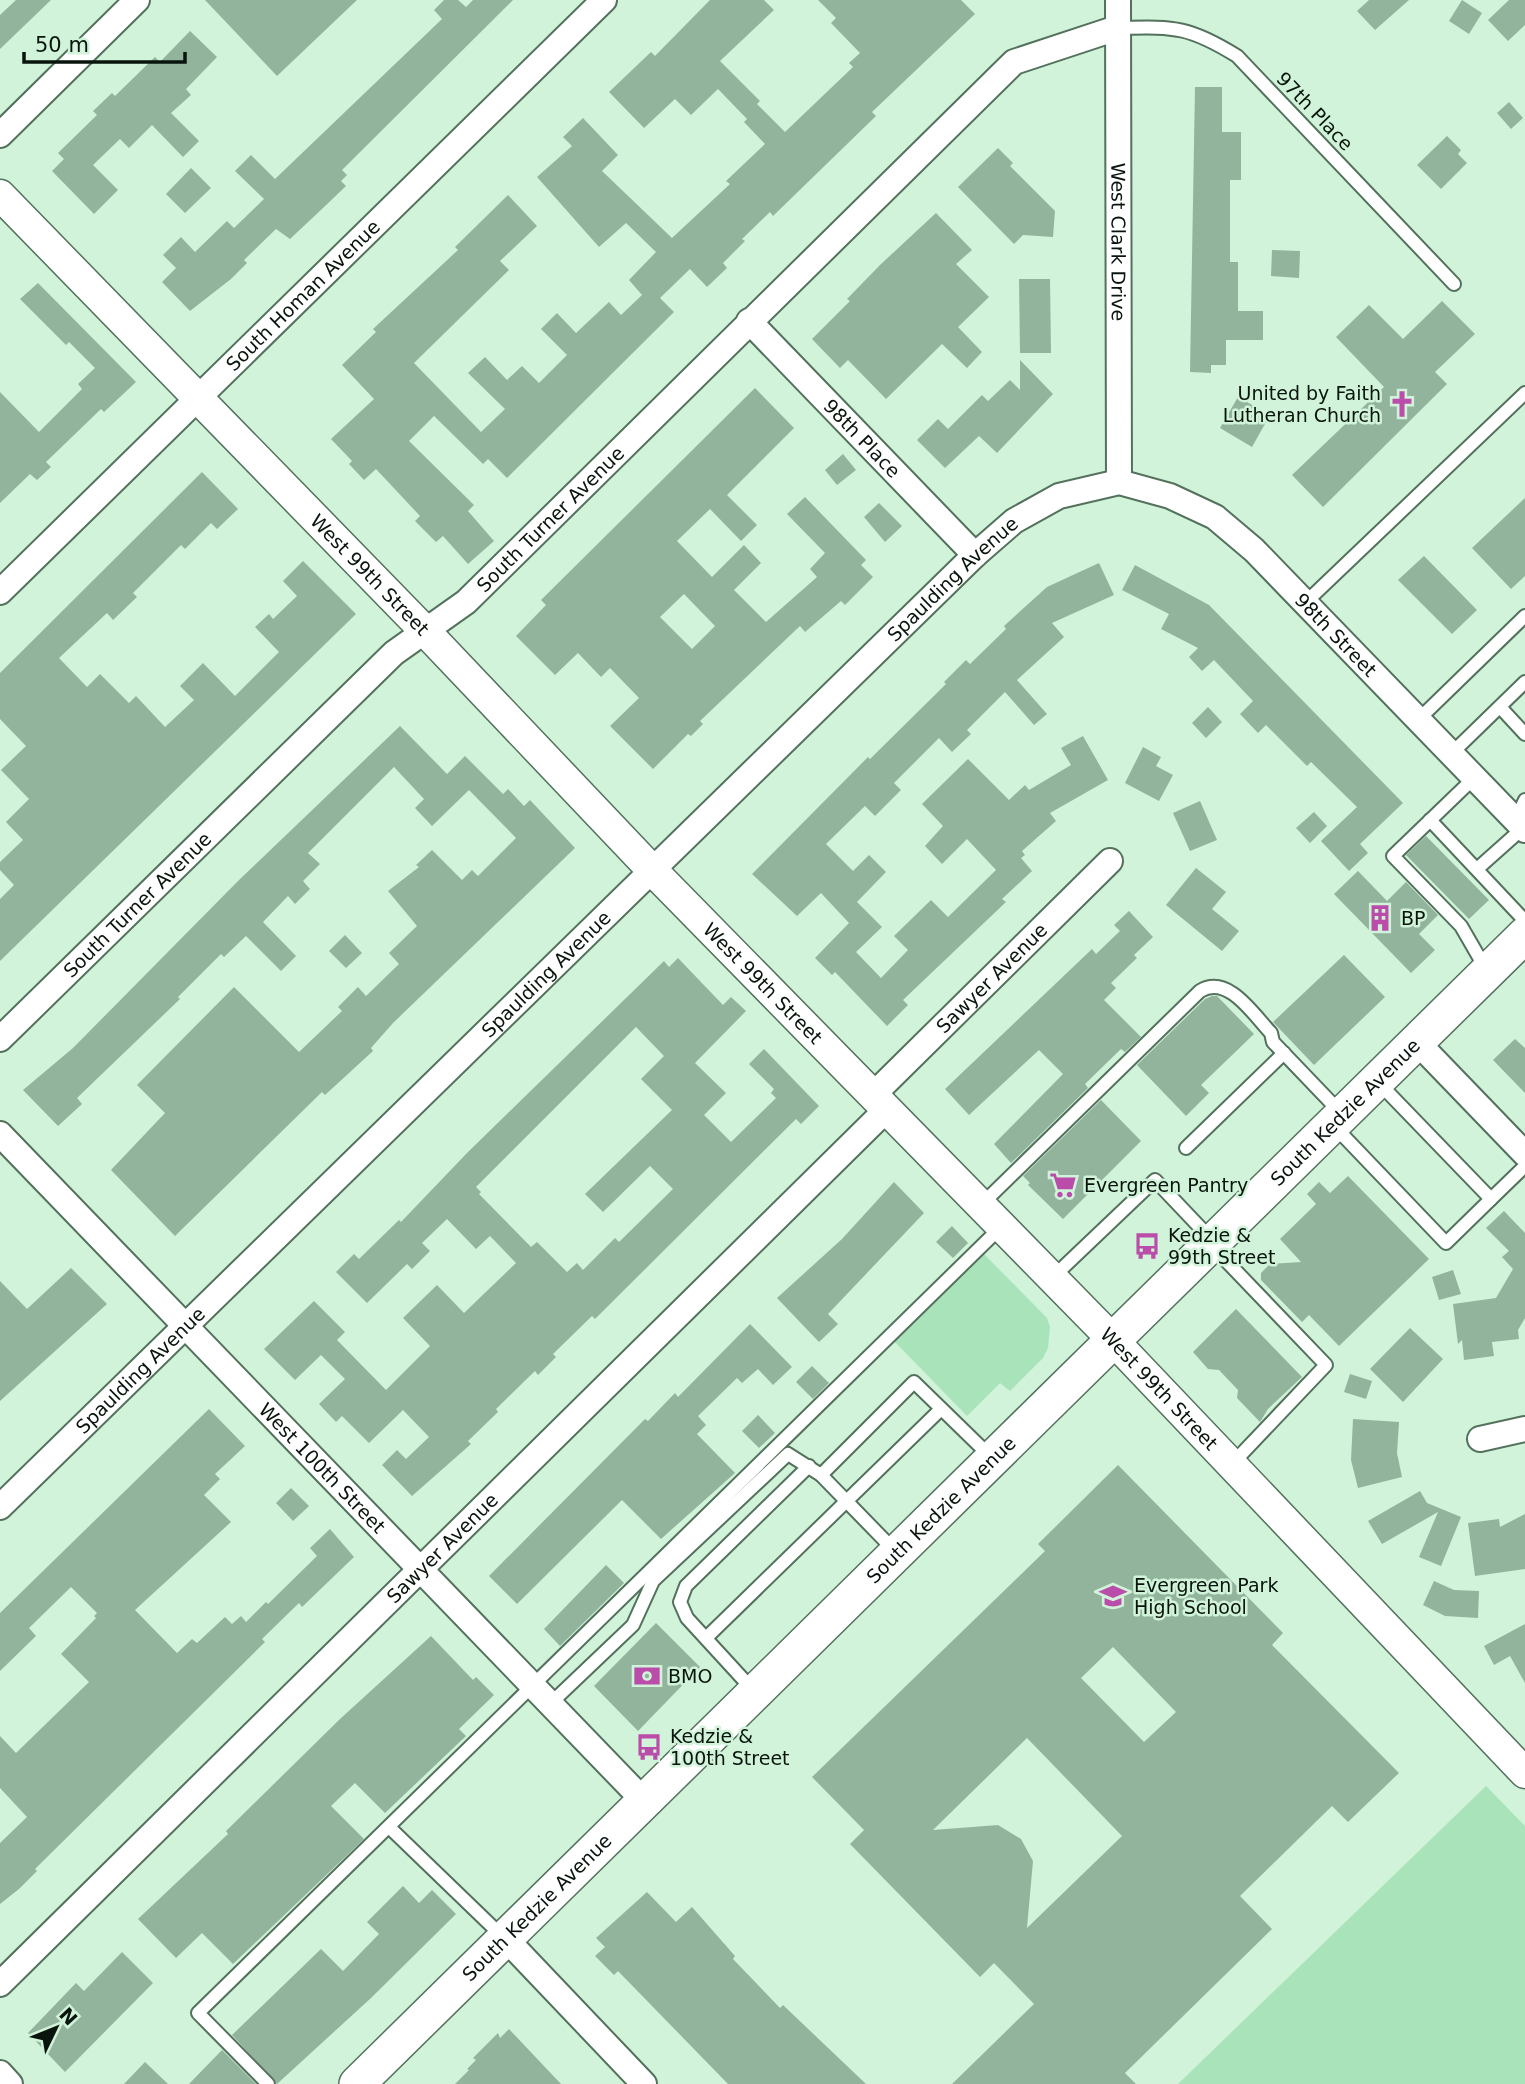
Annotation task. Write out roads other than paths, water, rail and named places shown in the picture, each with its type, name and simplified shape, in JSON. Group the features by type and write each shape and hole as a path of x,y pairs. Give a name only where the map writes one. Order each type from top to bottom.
{"main road":[{"name":"South Kedzie Avenue","path":"357,2084 1525,935"}],"street":[{"path":"0,135 137,0"},
{"name":"South Homan Avenue","path":"0,593 604,0"},
{"name":"West Clark Drive","path":"1118,0 1119,482"},
{"name":"South Turner Avenue","path":"0,1039 394,653 466,603 1014,62 1117,28"},
{"name":"West 99th Street","path":"0,195 425,631 652,870 1113,1340 1525,1773"},
{"name":"98th Place","path":"749,321 975,555"},
{"name":"Spaulding Avenue","path":"0,1507 975,555 1014,520 1059,496 1119,482"},
{"name":"98th Street","path":"1119,482 1170,496 1215,517 1254,550 1474,778 1522,820"},
{"name":"Sawyer Avenue","path":"0,1984 420,1570 879,1103 1110,861"},
{"path":"1417,1042 1525,1154"},
{"name":"West 100th Street","path":"0,1134 644,1801"},
{"path":"1480,1439 1525,1429"},
{"path":"505,1938 644,2084"},
{"path":"0,2073 10,2084"}],"lane":[{"name":"97th Place","path":"1117,28 1170,27 1202,34 1237,56 1454,284"},
{"path":"1306,603 1525,393"},
{"path":"1418,720 1525,616"},
{"path":"1451,754 1525,682"},
{"path":"1500,707 1525,734"},
{"path":"1474,778 1393,856 1461,926 1487,972"},
{"path":"1430,820 1525,921"},
{"path":"1477,869 1522,820"},
{"path":"980,1205 1200,991 1210,985 1226,987 1271,1033 1273,1042 1446,1243 1525,1166"},
{"path":"1186,1148 1283,1053"},
{"path":"1377,1081 1491,1199"},
{"path":"1052,1278 1155,1180 1326,1365 1232,1464"},
{"path":"268,2084 198,2013 1001,1227"},
{"path":"821,1475 914,1382 993,1459"},
{"path":"706,1638 941,1409"},
{"path":"550,1704 633,1625 653,1581 788,1454 821,1475 897,1553"},
{"path":"755,1692 687,1618 680,1602 685,1586 809,1466"},
{"path":"388,1827 505,1938"}],"place":[{"name":"United by Faith Lutheran Church","path":"1402,404"},
{"name":"BP","path":"1380,918"},
{"name":"Evergreen Pantry","path":"1063,1185"},
{"name":"Kedzie & 99th Street","path":"1147,1246"},
{"name":"Evergreen Park High School","path":"1113,1596"},
{"name":"BMO","path":"647,1676"},
{"name":"Kedzie & 100th Street","path":"649,1747"}]}
